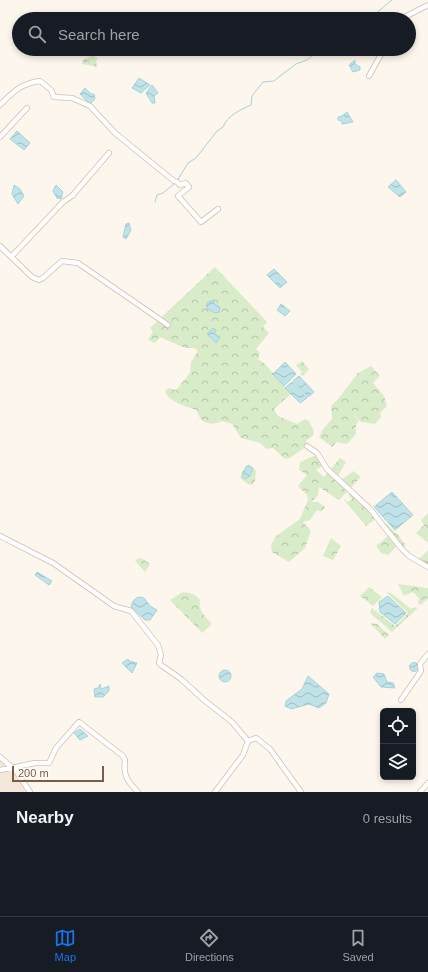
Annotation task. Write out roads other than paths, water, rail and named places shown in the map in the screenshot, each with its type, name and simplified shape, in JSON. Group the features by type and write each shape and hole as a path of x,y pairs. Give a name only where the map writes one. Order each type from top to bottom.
{"street":[{"path":"414,12 428,5"},
{"path":"369,76 380,56"},
{"path":"0,105 15,89 28,83 40,81 51,90 54,97 72,98 90,106 115,133 176,182 180,185 186,183 189,187 178,196 201,222 218,209"},
{"path":"0,137 27,108"},
{"path":"12,256 63,202 72,196 110,153"},
{"path":"0,246 32,277 38,280 43,278 62,260 78,263 100,280 168,325"},
{"path":"307,446 317,452 327,469 370,509 392,538 415,559 428,567"},
{"path":"0,536 53,563 114,606 131,611 158,644 161,655 159,663 181,679 204,700 232,722 248,741"},
{"path":"401,700 421,671 420,664 428,654"},
{"path":"0,770 35,763 48,763 56,748 79,722 123,756 125,760 123,767 125,776 138,792"},
{"path":"215,792 243,755 248,741 256,738 270,749 301,792"},
{"path":"0,757 11,767 30,792"},
{"path":"420,792 428,783"}],"water":[{"path":"355,60 355,64 360,67 360,70 353,72 349,65"},
{"path":"139,78 150,85 141,93 132,88"},
{"path":"152,85 158,93 154,96 155,103 152,103 146,93"},
{"path":"85,88 91,94 94,94 95,99 90,104 80,94"},
{"path":"347,112 353,122 342,124 342,121 338,120 338,117"},
{"path":"17,131 30,143 24,150 10,139"},
{"path":"396,180 406,192 400,197 388,187"},
{"path":"14,185 20,189 24,196 18,204 12,194"},
{"path":"56,185 63,192 61,199 57,198 53,191"},
{"path":"129,223 131,230 126,239 123,237 126,224"},
{"path":"274,269 287,282 280,288 267,275"},
{"path":"214,300 214,304 220,307 219,312 215,313 208,309 206,305 208,302"},
{"path":"281,304 290,311 285,316 277,310"},
{"path":"213,328 216,330 214,334 220,337 216,343 207,334"},
{"path":"285,362 296,374 284,386 273,374"},
{"path":"299,376 314,392 308,397 293,381"},
{"path":"292,382 307,398 300,403 285,388"},
{"path":"248,465 253,468 250,476 245,479 242,476"},
{"path":"392,492 413,515 395,530 374,507"},
{"path":"37,572 52,581 49,585 35,575"},
{"path":"388,596 406,613 395,624 380,612 379,602"},
{"path":"138,597 144,598 150,606 157,610 150,620 145,620 131,607 133,601"},
{"path":"128,659 129,661 137,663 132,673 122,663"},
{"path":"412,663 416,663 418,667 416,671 412,671 410,669 410,665"},
{"path":"223,670 227,670 231,676 227,682 223,682 219,678 219,674"},
{"path":"377,673 384,674 387,682 393,683 395,688 381,687 373,677"},
{"path":"308,676 329,694 326,703 319,708 309,704 291,709 285,706 286,701 302,689"},
{"path":"100,684 101,689 109,686 109,691 103,697 95,697 94,689 98,688"},
{"path":"80,729 88,736 80,740 74,733"}],"waterway":[{"path":"377,12 392,0"},
{"path":"177,181 188,163 196,158 217,131 223,127 228,119 235,113 251,105 252,96 263,82 274,81 296,64 307,60 312,56"},
{"path":"155,202 157,195 163,193 175,183"}]}
